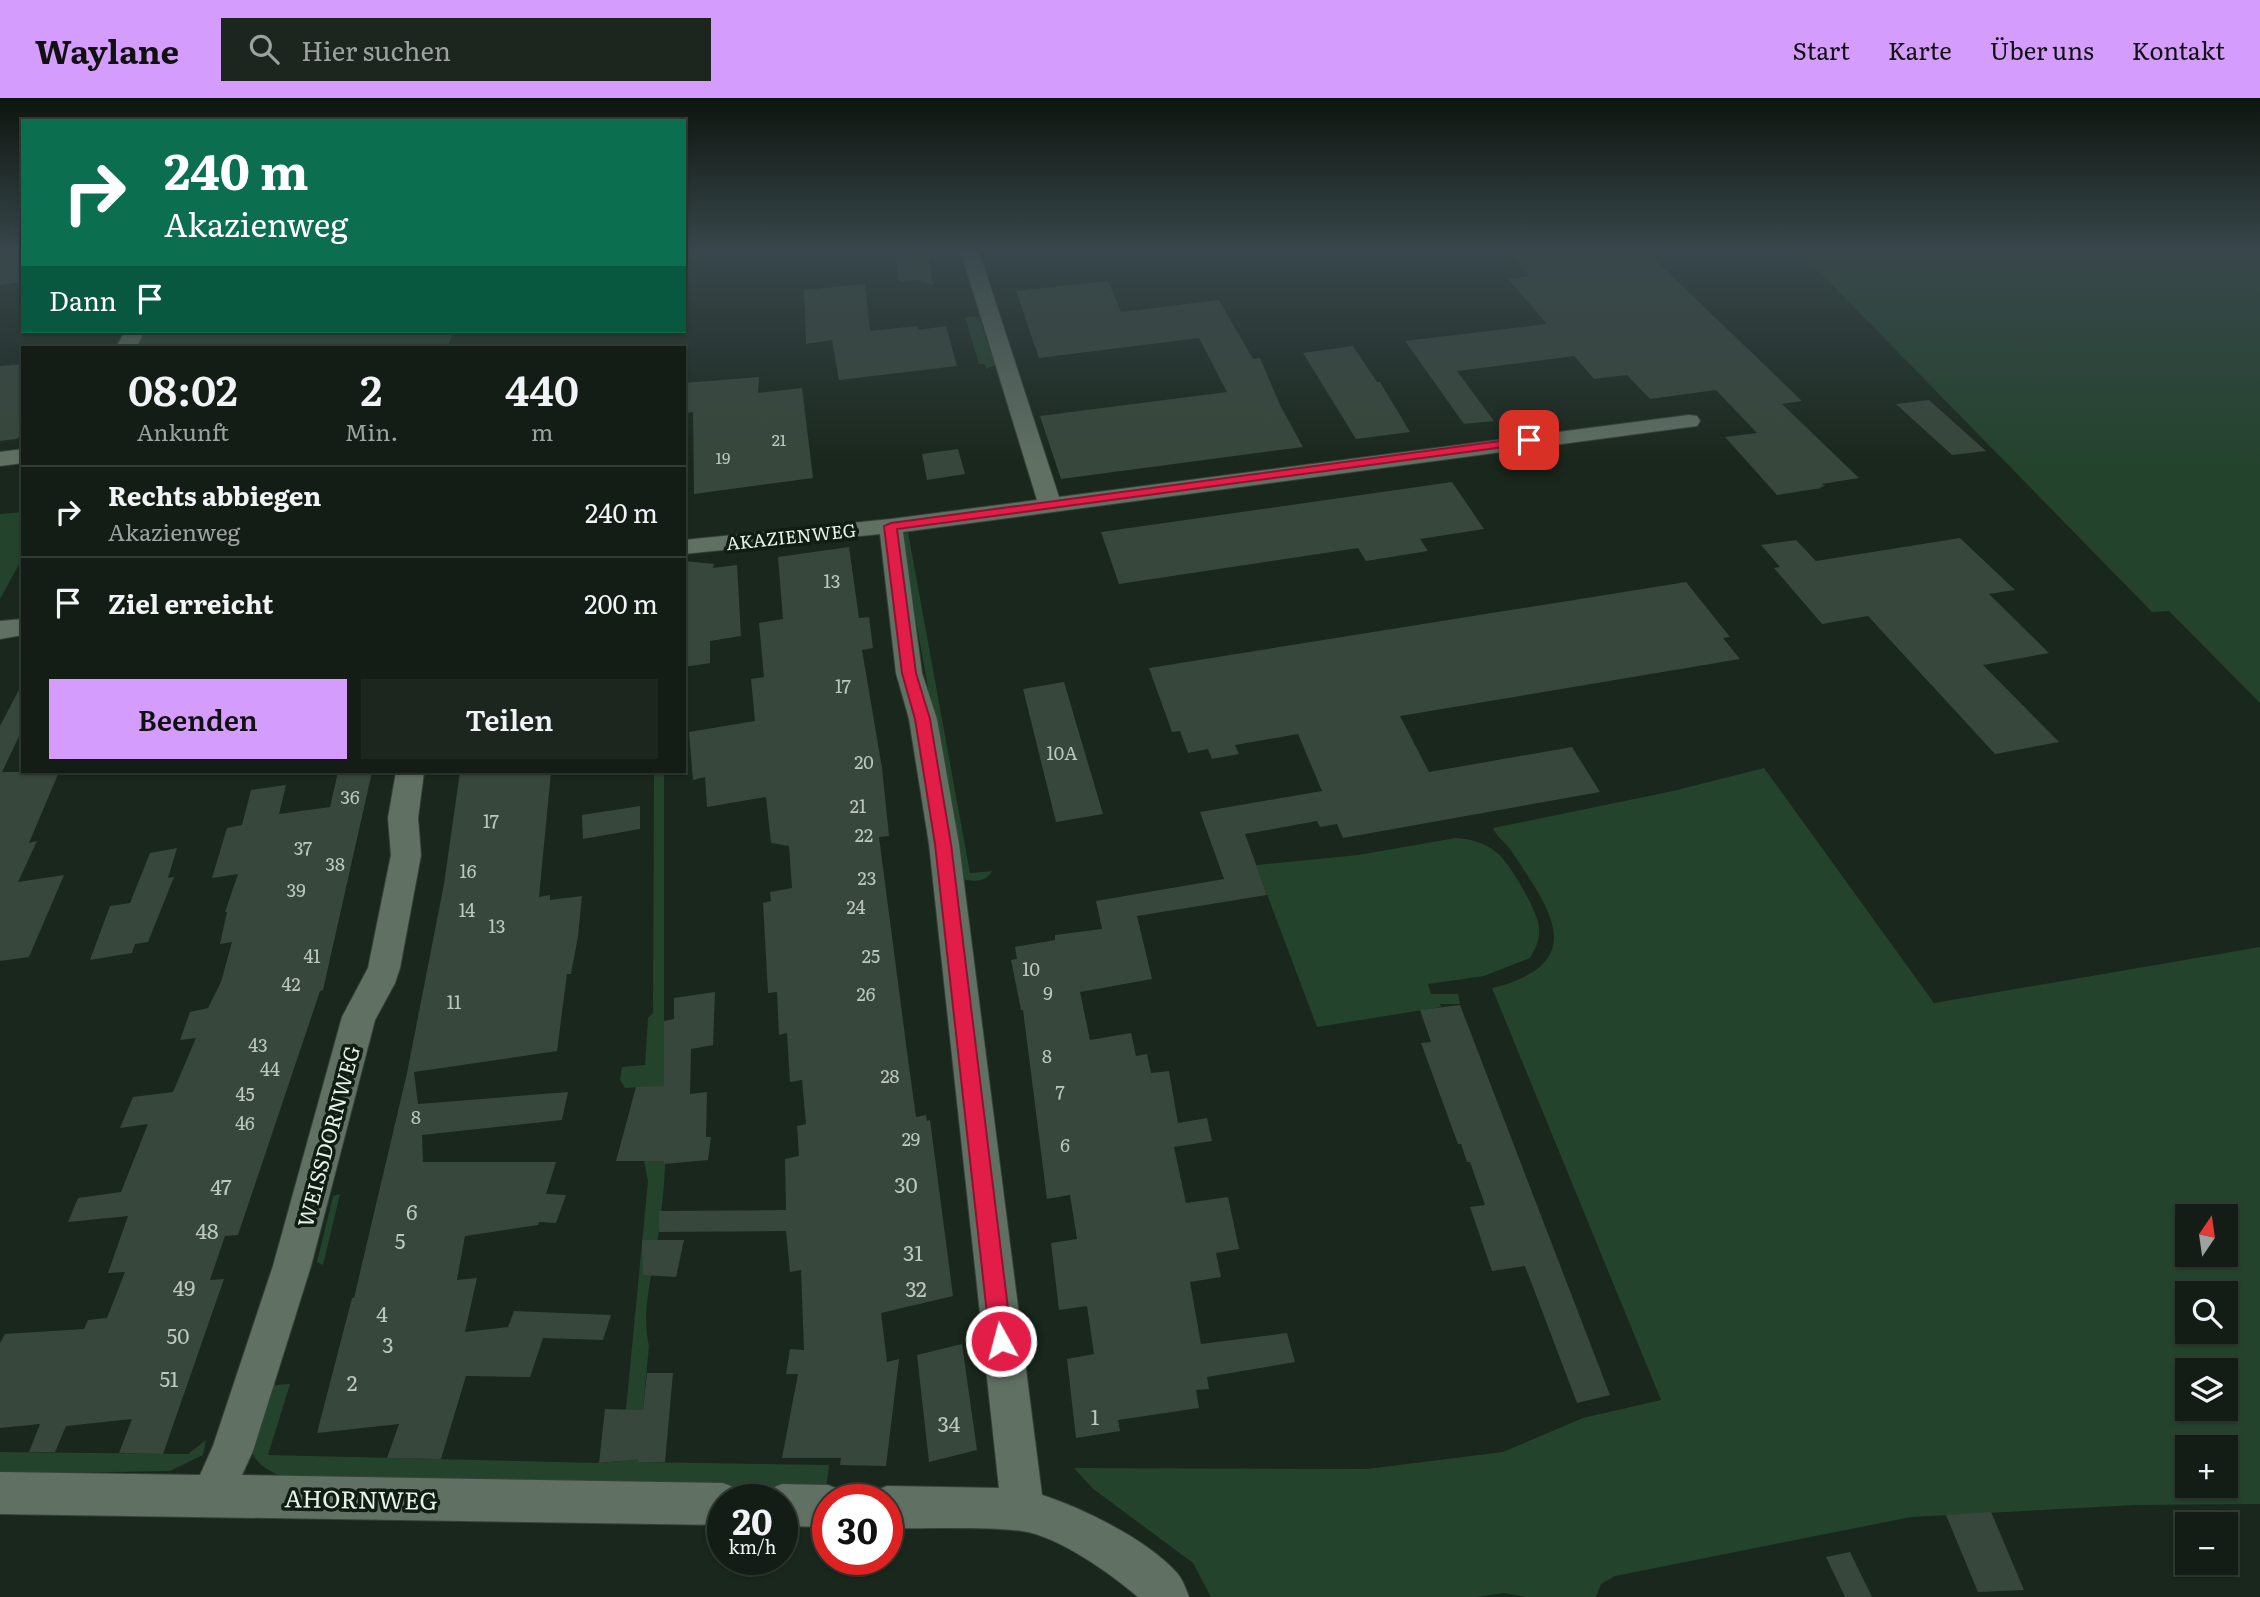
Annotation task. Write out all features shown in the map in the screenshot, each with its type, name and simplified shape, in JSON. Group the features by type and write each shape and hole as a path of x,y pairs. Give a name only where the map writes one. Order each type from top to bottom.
{"street":[{"path":"992,322 1051,505"},
{"name":"AKAZIENWEG","path":"686,547 891,526 1689,421"},
{"path":"0,459 21,456"},
{"path":"891,526 909,673 923,719 943,844 1023,1510"},
{"path":"0,630 21,627"},
{"name":"WEISSDORNWEG","path":"212,1496 232,1451 292,1266 359,1017 379,983 384,968 406,855 403,818 410,773"},
{"name":"AHORNWEG","path":"0,1493 707,1504"},
{"path":"903,1507 1023,1510 1060,1522 1132,1563 1162,1589 1167,1597"}],"green space":[{"path":"966,322 981,322 995,365 986,369 985,364 979,364"},
{"path":"1868,322 2260,322 2260,703 2169,611 2152,612"},
{"path":"142,333 453,333 448,346 135,346"},
{"path":"21,512 21,561 0,599 0,514"},
{"path":"908,532 970,873 992,871 980,880 963,879 922,694 928,687 916,621 909,618 912,604 910,579 901,575 903,534"},
{"path":"1764,768 1934,1003 2260,947 2260,1504 2135,1505 1911,1517 1615,1576 1601,1584 1596,1597 1526,1597 1504,1593 1477,1597 1211,1597 1193,1563 1092,1488 1074,1468 1367,1469 1503,1452 1583,1418 1661,1400 1492,988 1523,977 1543,964 1552,949 1554,932 1538,893 1493,828 1673,791"},
{"path":"654,773 664,773 665,1157 662,1209 648,1294 646,1320 649,1346 638,1462 829,1465 827,1484 812,1484 812,1488 798,1487 798,1484 707,1486 284,1477 257,1461 251,1451 250,1440 264,1386 290,1384 268,1455 599,1463 621,1461 648,1181 644,1161 642,1087 625,1088 620,1080 622,1067 645,1065 648,1018 653,1013"},
{"path":"1456,838 1487,846 1502,857 1515,876 1534,910 1539,927 1537,943 1530,958 1484,976 1428,984 1431,994 1458,994 1460,1004 1440,1004 1441,1007 1317,1027 1256,865 1358,855"},
{"path":"340,1194 323,1265 317,1262 333,1196"},
{"path":"206,1440 203,1455 170,1471 0,1474 0,1452 188,1454"}],"building":[{"path":"805,322 869,322 870,331 917,326 918,330 946,326 957,366 839,380 832,340 806,344"},
{"path":"1027,322 1232,322 1253,359 1260,358 1280,405 1303,447 1061,479 1040,416 1227,392 1199,338 1039,358"},
{"path":"1545,322 1720,322 1802,401 1782,404 1859,478 1822,484 1825,486 1820,487 1822,488 1777,495 1725,437 1757,433 1716,390 1650,399 1627,375 1594,379 1574,356 1457,371 1494,421 1464,424 1405,341 1547,324"},
{"path":"1353,346 1377,382 1380,382 1410,432 1356,439 1303,353"},
{"path":"21,364 21,433 17,439 0,441 0,366"},
{"path":"759,377 758,393 802,388 813,478 694,494 693,412 686,413 686,383"},
{"path":"1929,400 1986,451 1952,455 1896,404"},
{"path":"958,449 965,474 927,480 922,454"},
{"path":"1452,482 1484,529 1420,539 1428,551 1366,561 1358,548 1119,584 1101,532"},
{"path":"1960,538 2015,590 1989,594 2049,653 1983,665 2059,742 1995,754 1868,616 1822,624 1774,568 1780,567 1761,545 1796,540 1816,561"},
{"path":"849,547 859,618 869,617 873,648 862,650 882,768 889,836 879,837 916,1117 926,1115 927,1121 930,1120 953,1296 881,1313 887,1362 899,1359 886,1466 840,1465 841,1458 782,1458 798,1374 786,1374 790,1349 804,1350 801,1270 790,1272 786,1231 659,1232 659,1211 786,1210 785,1159 799,1156 797,1126 806,1124 802,1080 790,1082 787,1033 779,1035 777,992 768,993 763,903 771,901 770,892 792,888 789,846 771,843 766,797 707,807 705,777 693,780 689,732 755,721 751,679 764,677 759,623 783,619 778,557"},
{"path":"686,561 714,564 713,568 737,565 741,636 710,641 710,663 686,667"},
{"path":"1686,582 1730,637 1723,638 1740,659 1400,716 1429,772 1572,747 1600,792 1343,838 1337,824 1320,827 1317,821 1245,834 1267,895 1137,916 1152,979 1080,992 1090,1040 1131,1033 1136,1056 1147,1054 1151,1073 1169,1071 1178,1123 1207,1118 1212,1141 1174,1147 1186,1203 1228,1197 1239,1249 1216,1253 1221,1277 1190,1282 1201,1344 1287,1333 1295,1362 1207,1377 1209,1389 1196,1390 1199,1408 1118,1420 1120,1431 1076,1438 1067,1359 1094,1354 1087,1306 1059,1310 1051,1243 1077,1239 1070,1195 1047,1199 1023,1010 1011,960 1017,959 1015,947 1055,940 1055,935 1102,929 1096,901 1224,879 1200,812 1322,791 1298,734 1235,745 1239,754 1212,759 1208,749 1188,753 1180,731 1172,732 1149,668"},
{"path":"1064,682 1103,814 1056,822 1023,689"},
{"path":"21,686 21,732 2,772 59,773 29,843 37,841 18,882 64,875 29,957 0,961 0,726"},
{"path":"338,773 372,773 323,990 320,991 238,1235 225,1236 210,1280 224,1279 163,1454 119,1453 132,1419 66,1426 55,1452 29,1452 40,1424 0,1428 0,1343 5,1334 84,1329 88,1320 107,1318 125,1272 108,1273 128,1216 68,1222 78,1198 121,1192 148,1124 120,1128 133,1097 173,1092 196,1038 180,1040 190,1012 208,1008 221,982 232,942 220,944 225,912 238,874 212,878 227,828 242,825 251,790 286,785 279,814 330,807"},
{"path":"460,773 551,773 539,897 550,895 550,900 582,896 578,936 571,974 567,974 557,1051 414,1072 418,1104 568,1092 562,1120 422,1135 423,1162 556,1162 546,1194 566,1195 556,1223 539,1222 538,1225 465,1236 457,1280 477,1278 465,1332 508,1327 514,1311 611,1315 603,1340 543,1338 530,1377 466,1376 441,1459 387,1458 399,1424 317,1433 354,1298 407,1073 444,884"},
{"path":"640,806 640,829 583,839 582,815"},
{"path":"177,848 168,878 174,877 148,942 135,944 132,953 90,960 110,906 130,903 150,853"},
{"path":"715,992 713,1045 691,1049 690,1094 707,1092 706,1137 711,1137 708,1160 664,1164 664,1161 616,1161 636,1087 664,1086 664,1021 674,1019 674,998"},
{"path":"1460,1005 1610,1395 1577,1403 1525,1266 1492,1271 1470,1207 1485,1205 1470,1162 1467,1162 1461,1144 1458,1144 1421,1043 1431,1042 1420,1010"},
{"path":"642,1240 684,1240 676,1277 643,1275"},
{"path":"962,1344 977,1450 929,1462 917,1355"},
{"path":"647,1373 673,1373 665,1462 638,1462 638,1459 599,1463 605,1409 643,1410"},
{"path":"1991,1512 2024,1590 1978,1592 1946,1515"},
{"path":"1850,1552 1872,1597 1845,1597 1826,1557"}],"route":[{"path":"1001,1341 943,844 923,719 909,673 891,526 1529,440"}]}
